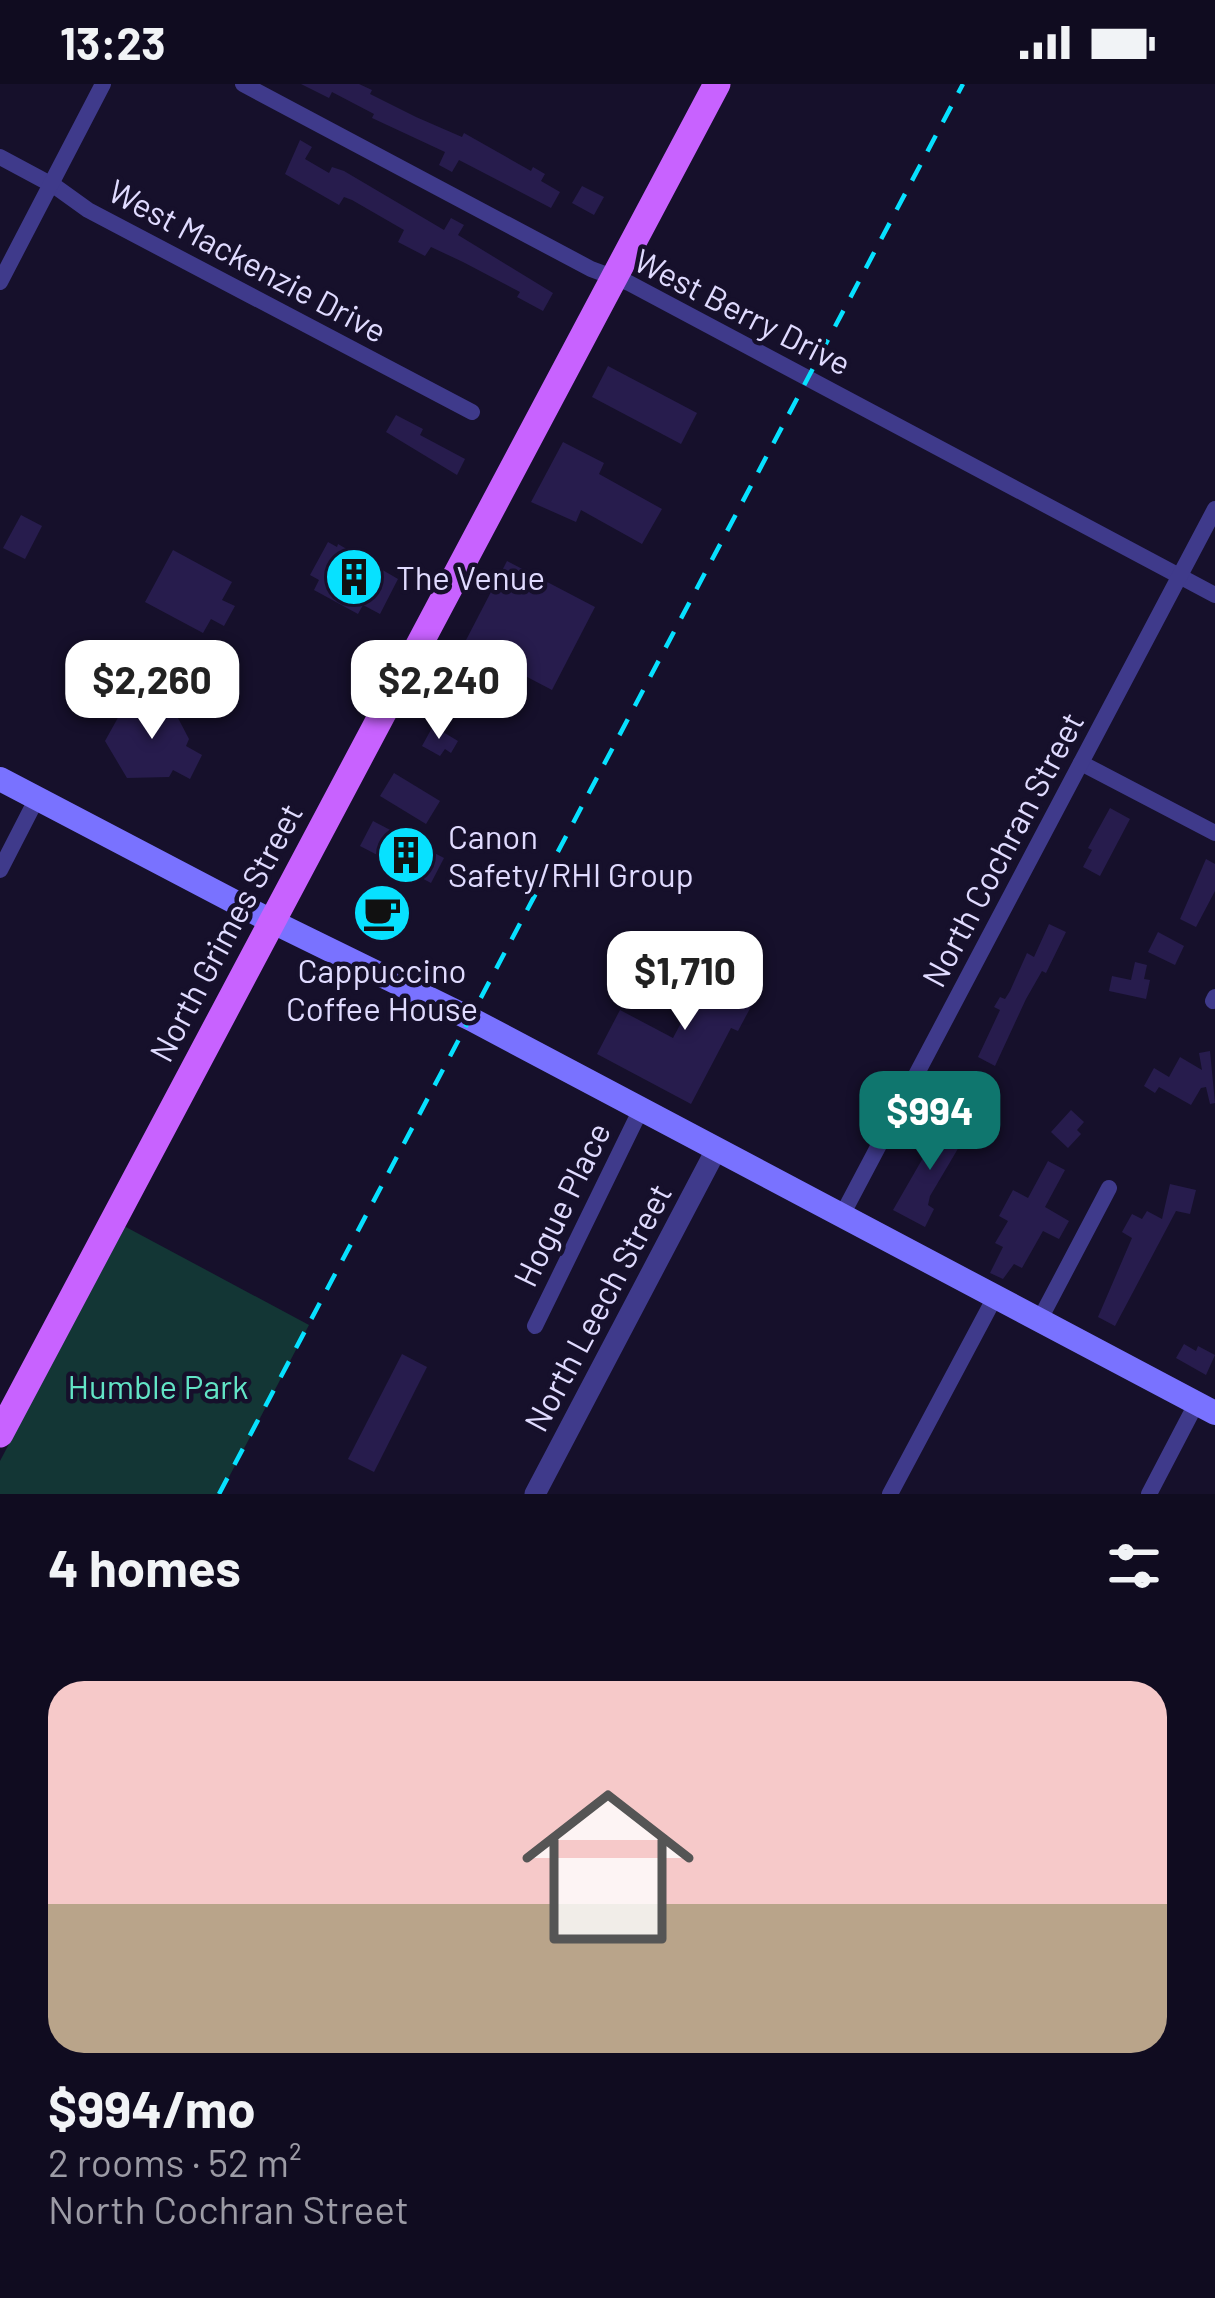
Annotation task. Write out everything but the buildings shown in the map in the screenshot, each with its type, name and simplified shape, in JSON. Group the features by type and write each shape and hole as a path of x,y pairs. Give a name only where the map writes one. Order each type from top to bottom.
{"main road":[{"name":"North Grimes Street","path":"0,1434 717,84"},
{"path":"0,779 447,1007 1206,1408"}],"street":[{"path":"0,282 103,84"},
{"name":"West Berry Drive","path":"243,84 1215,595"},
{"name":"West Mackenzie Drive","path":"0,157 88,210 472,412"},
{"name":"North Cochran Street","path":"841,1217 1215,509"},
{"path":"1082,763 1215,833"},
{"path":"0,870 37,799"},
{"name":"Hogue Place","path":"535,1325 640,1109"},
{"name":"North Leech Street","path":"535,1494 716,1150"},
{"path":"1040,1321 1109,1188"},
{"path":"890,1494 995,1297"},
{"path":"1149,1494 1206,1408"}],"green space":[{"name":"Humble Park","path":"124,1226 309,1325 220,1494 0,1494 0,1461"}],"railway":[{"path":"219,1494 963,84"}],"place":[{"name":"The Venue","path":"354,577"},
{"name":"Canon Safety/RHI Group","path":"406,855"},
{"name":"Cappuccino Coffee House","path":"382,913"}]}
